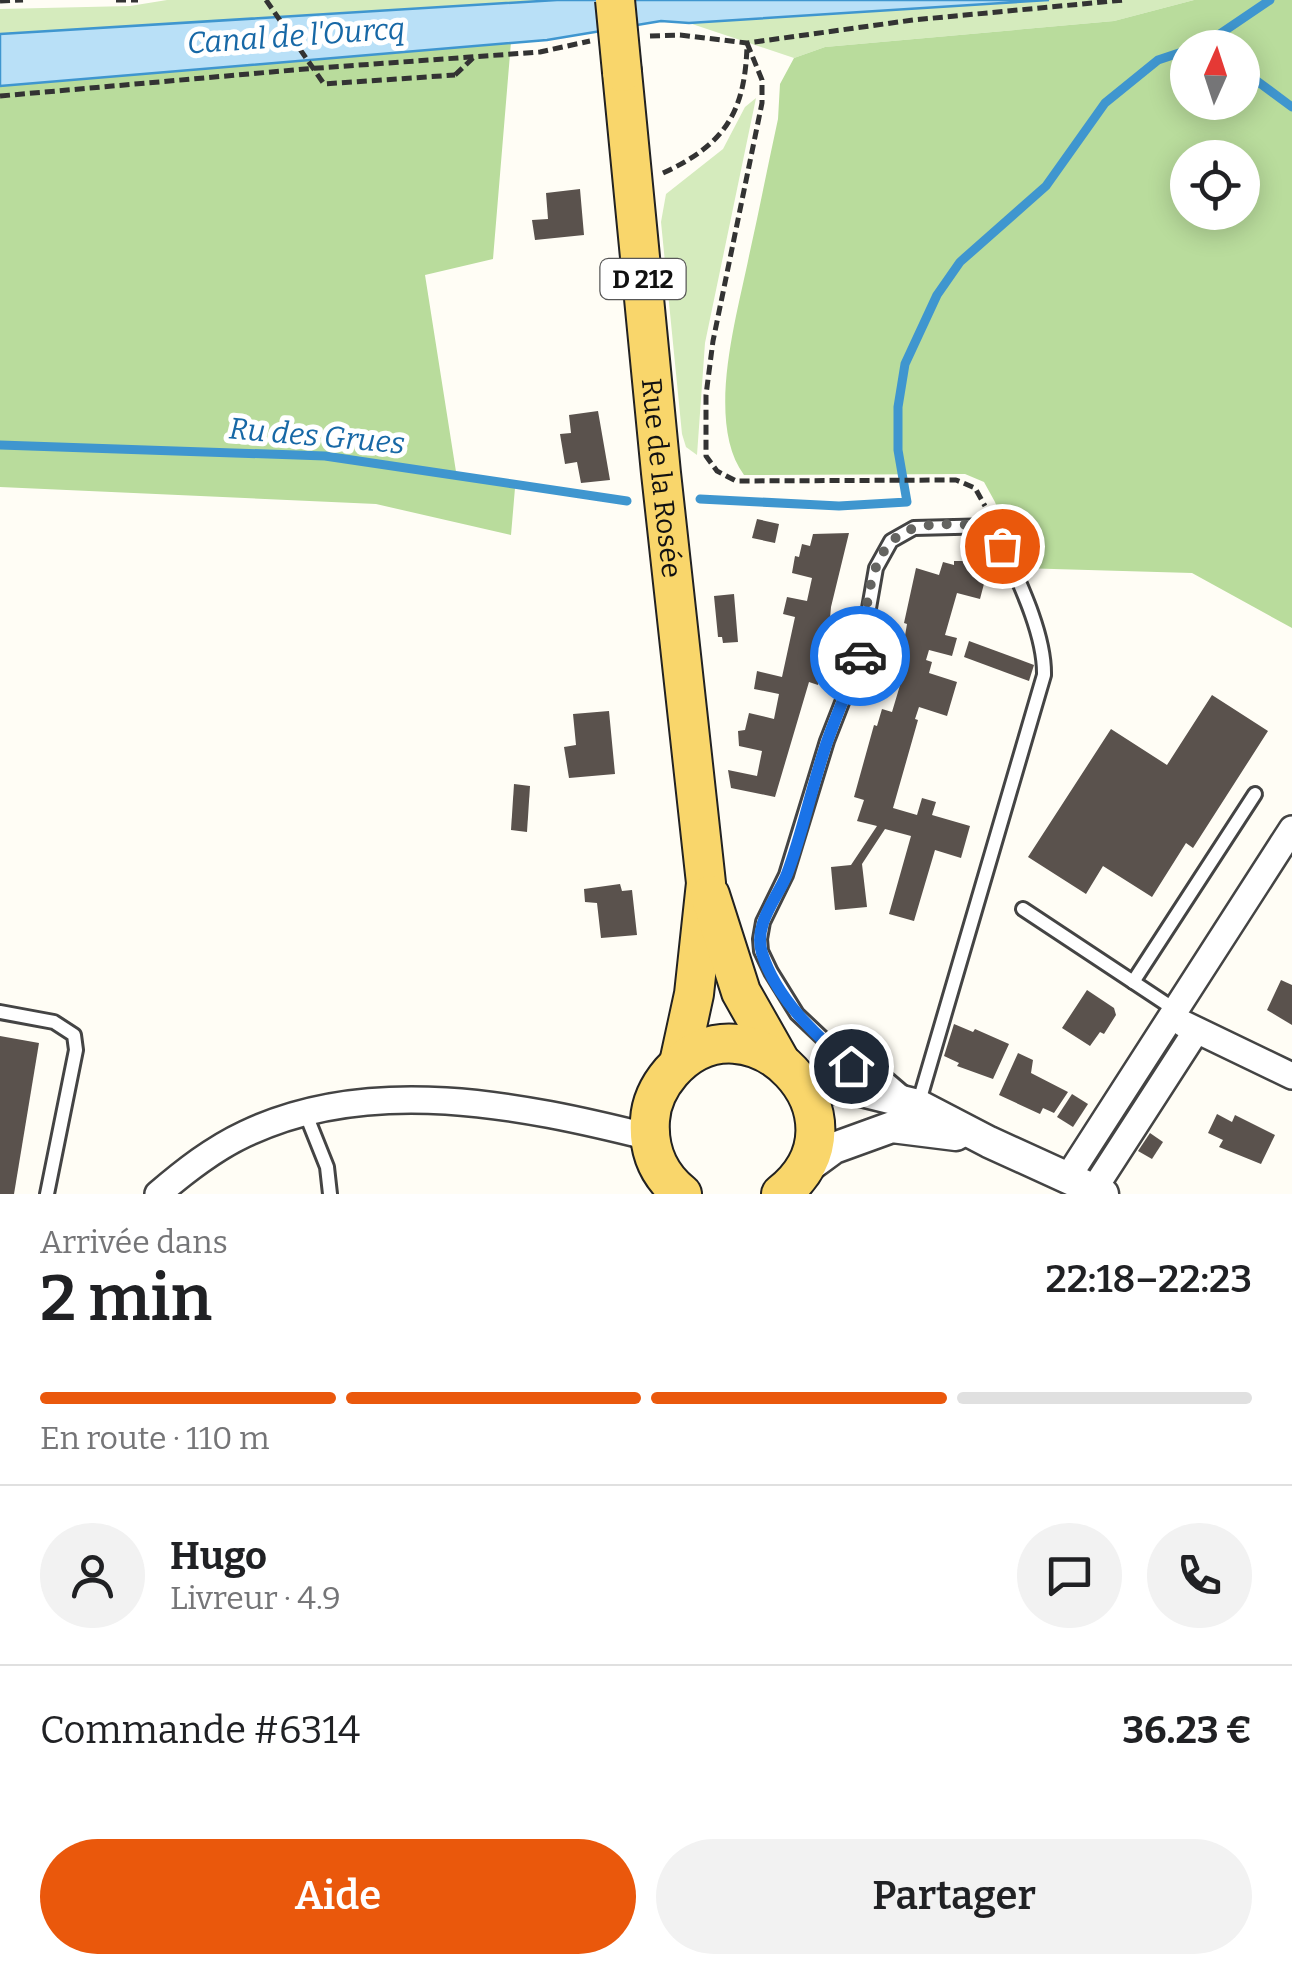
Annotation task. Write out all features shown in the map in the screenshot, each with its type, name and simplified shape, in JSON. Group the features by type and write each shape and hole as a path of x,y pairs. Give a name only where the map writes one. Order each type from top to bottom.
{"main road":[{"name":"Rue de la Rosée","path":"615,0 706,884 741,992 779,1059 806,1090"},
{"name":"Rue de la Rosée","path":"649,1138 650,1110 660,1084 678,1063 694,994 706,884"},
{"path":"678,1063 702,1050 728,1044 755,1048 779,1059"},
{"path":"792,1182 812,1151 815,1130 806,1090"},
{"path":"649,1138 664,1176 682,1194"}],"street":[{"path":"1088,1187 1172,1012 1292,829"},
{"path":"1172,1012 1196,1031 1292,1076"},
{"path":"1088,1187 1196,1031"},
{"path":"806,1090 845,1087 918,1105 1088,1187"},
{"path":"158,1194 192,1166 244,1134 305,1112 352,1102 466,1103 589,1122 649,1138"},
{"path":"792,1182 834,1148 892,1127 932,1130 989,1142"}],"lane":[{"path":"994,526 1034,623 1045,658 1044,675 918,1105 883,1076 851,1066 797,1014 771,972 760,939 763,922 786,875 827,741 858,664 876,568 891,541 914,528 994,526"},
{"path":"1132,982 1255,794"},
{"path":"1023,909 1172,1012"},
{"path":"0,1012 54,1022 74,1035 76,1050 47,1194"},
{"path":"305,1112 327,1167 330,1194"}],"path":[{"path":"0,2 23,0"},
{"path":"116,0 138,0"},
{"path":"0,96 476,56 456,75 324,84 266,0"},
{"path":"747,43 913,20 1124,0"},
{"path":"668,171 700,155 722,132 746,79 747,43"},
{"path":"747,43 762,80 762,103 713,340 706,396 706,456 717,471 736,481 956,480 974,488 994,526"}],"green space":[{"path":"167,0 557,0 0,34 0,9 130,6"},
{"path":"1049,0 1194,0 1114,21 825,47 794,58 689,23"},
{"path":"1194,0 1292,0 1292,628 1192,573 1019,568 984,482 965,474 744,475 733,453 727,427 727,368 778,119 780,84 794,58 825,47 1114,21"},
{"path":"511,42 493,259 425,275 457,478 515,488 511,535 376,504 0,487 0,86"},
{"path":"756,98 705,343 697,455 686,447 682,434 661,222 666,194 723,149 745,107"}],"water":[{"name":"Canal de l'Ourcq","path":"557,0 1049,0 689,23 661,21 547,40 0,86 0,34"}],"building":[{"path":"580,189 584,235 535,240 532,220 548,219 546,193"},
{"path":"598,411 610,480 581,483 577,462 565,464 560,434 571,433 569,415"},
{"path":"757,519 779,524 775,543 752,538"},
{"path":"849,533 831,607 828,642 832,642 826,668 822,667 818,685 809,682 775,797 731,788 728,770 757,776 762,751 739,746 738,731 745,730 749,713 774,719 779,694 754,689 757,671 782,677 795,617 783,614 787,597 807,601 812,578 792,573 795,556 799,557 802,544 810,546 813,534"},
{"path":"954,561 990,561 980,599 957,593 945,635 957,638 952,656 929,650 929,673 957,682 947,716 919,707 893,808 917,815 922,798 936,802 932,815 970,826 961,858 935,850 914,921 889,914 911,836 885,829 862,864 867,907 835,910 831,867 851,865 877,826 857,821 864,800 854,797 874,725 877,726 882,709 892,712 909,655 902,653 907,624 904,623 916,568 939,575 943,562 954,565"},
{"path":"734,594 738,642 723,643 722,637 718,637 714,596"},
{"path":"969,641 1034,665 1029,681 964,657"},
{"path":"1212,695 1268,731 1193,848 1186,843 1152,897 1103,866 1086,894 1028,857 1111,729 1167,765"},
{"path":"609,711 615,774 569,778 564,747 576,745 573,714"},
{"path":"514,784 530,786 527,832 511,830"},
{"path":"620,884 622,891 632,890 637,935 601,938 597,903 585,902 584,889"},
{"path":"1281,980 1292,985 1292,1025 1267,1010"},
{"path":"1087,990 1114,1008 1116,1015 1104,1034 1100,1032 1090,1046 1062,1028"},
{"path":"954,1024 1009,1044 993,1079 957,1066 959,1063 944,1056"},
{"path":"0,1036 39,1043 14,1194 0,1194"},
{"path":"1018,1053 1033,1060 1031,1073 1068,1092 1054,1113 1043,1108 1040,1114 999,1095"},
{"path":"1072,1094 1088,1104 1073,1127 1057,1117"},
{"path":"1217,1114 1232,1122 1235,1115 1275,1135 1261,1164 1219,1147 1223,1140 1208,1133"},
{"path":"1150,1133 1163,1142 1152,1159 1138,1151"}],"waterway":[{"path":"1226,30 1270,0"},
{"name":"Ru des Grues","path":"700,499 839,506 907,502 898,450 898,407 905,364 937,295 960,262 1046,186 1105,103 1158,60 1170,56"},
{"name":"Ru des Grues","path":"1260,83 1292,107"},
{"name":"Ru des Grues","path":"0,445 325,456 627,501"}],"way so far":[{"path":"860,656 868,597 876,568 891,541 914,528 994,526 1002,546"}],"route":[{"path":"851,1066 797,1014 771,972 760,939 763,922 786,875 827,741 860,656"}]}
